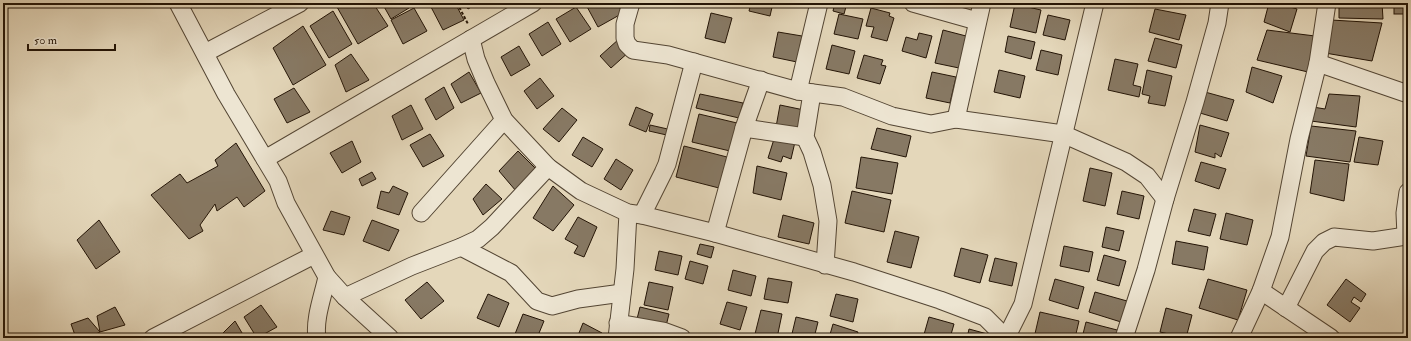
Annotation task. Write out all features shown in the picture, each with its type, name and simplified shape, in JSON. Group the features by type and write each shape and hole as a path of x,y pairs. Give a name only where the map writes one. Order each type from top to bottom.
{"street":[{"path":"178,3 226,94 278,181 286,203 327,276 345,297 390,338"},
{"path":"205,53 300,3"},
{"path":"265,159 533,3"},
{"path":"631,3 625,24 625,38 629,47 633,50 668,55 805,92 843,96 892,116 931,124 956,119 1063,134 1126,162 1147,176 1165,199"},
{"path":"819,3 805,92 805,137 822,185 828,221 825,264"},
{"path":"913,3 977,21"},
{"path":"956,119 982,3"},
{"path":"471,39 476,59 504,120 548,167 581,191 635,214 714,233 854,272 933,298 985,317 1006,338 1023,304 1096,3"},
{"path":"1124,338 1146,270 1165,199 1195,102 1217,23 1220,3"},
{"path":"1239,338 1261,291 1280,236 1299,138 1318,63 1327,3"},
{"path":"682,338 663,331 618,331 625,269 635,214 663,174 674,141 694,62"},
{"path":"1318,63 1408,94"},
{"path":"714,233 744,128 761,80"},
{"path":"420,214 504,120"},
{"path":"744,128 805,137"},
{"path":"345,297 412,266 478,239 492,227 548,167"},
{"path":"1286,308 1315,252 1324,242 1334,237 1373,241 1407,236 1405,213 1408,192"},
{"path":"461,247 511,273 537,301 552,306 578,299 622,293"},
{"path":"153,338 314,254"},
{"path":"317,338 317,319 327,276"},
{"path":"1261,291 1331,338"}],"path":[{"path":"457,3 468,21 471,39"}],"building":[{"path":"3,3 17,3 18,4 3,10"},
{"path":"344,3 373,3 388,26 358,44 337,7"},
{"path":"382,3 406,3 409,8 391,19"},
{"path":"439,3 455,3 464,20 443,30 431,7"},
{"path":"464,3 478,3 468,9"},
{"path":"585,3 617,3 623,13 598,27"},
{"path":"720,3 738,3 737,7"},
{"path":"751,3 773,3 770,16 749,11"},
{"path":"835,3 847,3 844,14 833,11"},
{"path":"1169,3 1184,3 1183,7"},
{"path":"1269,3 1277,3 1297,9 1290,32 1264,22"},
{"path":"1339,3 1382,3 1383,19 1339,18"},
{"path":"1394,3 1408,3 1408,14 1394,14"},
{"path":"1015,4 1041,10 1036,33 1010,27"},
{"path":"576,7 591,29 570,42 556,19"},
{"path":"414,8 427,31 403,44 391,20"},
{"path":"871,8 890,13 889,16 894,18 887,41 871,37 874,27 866,26"},
{"path":"1155,9 1186,15 1179,40 1149,32"},
{"path":"333,11 352,44 329,58 310,26"},
{"path":"711,13 732,18 725,43 705,38"},
{"path":"839,14 863,19 858,39 834,34"},
{"path":"1048,15 1070,20 1065,40 1043,35"},
{"path":"1331,20 1382,23 1372,61 1325,53"},
{"path":"548,22 561,44 542,56 529,34"},
{"path":"303,26 326,65 293,85 273,48"},
{"path":"943,30 966,36 959,68 935,63"},
{"path":"1267,30 1315,36 1308,72 1257,60"},
{"path":"778,32 802,36 797,62 773,57"},
{"path":"919,33 932,36 926,58 902,51 906,37 917,40"},
{"path":"1008,36 1035,42 1031,59 1005,52"},
{"path":"1155,38 1182,45 1176,68 1148,61"},
{"path":"619,39 630,51 611,68 600,56"},
{"path":"832,45 855,51 849,74 826,69"},
{"path":"519,46 530,65 511,76 501,57"},
{"path":"1041,50 1062,55 1058,75 1036,70"},
{"path":"351,54 369,80 346,92 335,65"},
{"path":"864,55 883,60 881,65 886,66 880,84 857,78"},
{"path":"1115,59 1138,64 1133,85 1141,87 1139,97 1108,90"},
{"path":"1252,67 1282,76 1273,103 1246,92"},
{"path":"999,70 1025,76 1020,98 994,92"},
{"path":"1147,70 1172,76 1165,106 1148,103 1150,96 1142,94"},
{"path":"469,72 481,93 461,103 451,84"},
{"path":"932,72 956,77 950,103 926,98"},
{"path":"540,78 554,96 537,109 524,91"},
{"path":"444,87 454,108 436,120 425,99"},
{"path":"294,88 310,112 287,123 274,99"},
{"path":"1205,92 1234,100 1227,121 1200,113"},
{"path":"700,94 743,103 739,118 696,108"},
{"path":"1329,94 1360,96 1356,127 1311,121 1313,107 1325,109"},
{"path":"411,105 423,129 402,140 392,116"},
{"path":"780,105 804,110 799,131 776,127"},
{"path":"636,107 653,114 646,132 629,125"},
{"path":"562,108 577,120 559,142 543,129"},
{"path":"699,114 737,123 730,151 692,142"},
{"path":"650,125 672,130 671,136 649,131"},
{"path":"1200,125 1229,133 1221,157 1215,153 1215,158 1195,152"},
{"path":"1311,126 1356,131 1350,162 1306,156"},
{"path":"877,128 911,136 906,157 871,149"},
{"path":"430,134 444,156 423,167 410,145"},
{"path":"775,136 795,142 791,159 783,156 781,162 768,158"},
{"path":"583,137 603,149 592,167 572,155"},
{"path":"1359,137 1383,141 1378,165 1354,162"},
{"path":"352,141 361,162 342,173 330,153"},
{"path":"236,143 265,191 244,207 237,197 217,211 215,204 200,225 203,231 189,239 151,195 180,174 187,183 218,166 215,160"},
{"path":"684,146 727,157 719,188 676,177"},
{"path":"518,151 536,169 516,191 499,171"},
{"path":"861,157 898,163 892,194 856,188"},
{"path":"616,159 633,170 621,190 604,179"},
{"path":"1315,160 1349,164 1344,201 1310,193"},
{"path":"1201,162 1226,169 1219,189 1195,181"},
{"path":"757,166 787,173 781,200 753,193"},
{"path":"1090,168 1112,173 1105,206 1083,201"},
{"path":"372,172 376,179 362,186 359,179"},
{"path":"486,184 502,199 483,215 473,199"},
{"path":"393,186 408,193 399,215 377,208 381,191 389,193"},
{"path":"553,186 574,205 553,231 533,218"},
{"path":"852,191 891,200 884,232 845,223"},
{"path":"1122,191 1144,196 1139,219 1117,214"},
{"path":"1194,209 1216,214 1210,236 1188,231"},
{"path":"331,211 350,217 344,235 323,230"},
{"path":"1226,213 1253,220 1247,245 1220,239"},
{"path":"783,215 814,223 809,244 778,237"},
{"path":"578,217 597,227 584,257 574,253 578,246 565,239"},
{"path":"99,220 120,252 96,269 77,240"},
{"path":"372,220 399,230 389,251 363,241"},
{"path":"1106,227 1124,231 1119,251 1102,247"},
{"path":"895,231 919,237 911,268 887,262"},
{"path":"1176,241 1208,247 1204,270 1172,264"},
{"path":"700,244 714,247 711,258 697,254"},
{"path":"1064,246 1093,252 1089,272 1060,266"},
{"path":"961,248 988,255 980,283 954,276"},
{"path":"659,251 682,256 678,275 655,270"},
{"path":"1104,255 1126,261 1119,286 1097,280"},
{"path":"995,258 1017,263 1012,286 989,281"},
{"path":"690,261 708,266 703,284 685,279"},
{"path":"733,270 756,276 751,296 728,290"},
{"path":"768,278 792,282 788,303 764,299"},
{"path":"1055,279 1084,287 1078,309 1049,300"},
{"path":"1208,279 1247,290 1238,320 1199,308"},
{"path":"1346,279 1366,294 1361,302 1354,297 1351,302 1360,308 1350,322 1327,305"},
{"path":"427,282 444,301 421,319 405,300"},
{"path":"649,282 673,287 668,310 644,305"},
{"path":"1095,292 1127,301 1121,322 1089,312"},
{"path":"488,294 509,303 499,327 477,318"},
{"path":"836,294 858,299 853,322 830,316"},
{"path":"727,302 747,307 740,330 720,324"},
{"path":"261,305 277,327 257,338 244,317"},
{"path":"115,307 125,325 100,332 97,316"},
{"path":"640,307 669,314 666,326 637,319"},
{"path":"1166,308 1192,315 1186,338 1160,332"},
{"path":"761,310 782,314 777,338 755,334"},
{"path":"1040,312 1079,321 1075,338 1034,338"},
{"path":"523,314 544,321 537,338 527,338 515,334"},
{"path":"796,317 818,322 814,338 791,338"},
{"path":"929,317 954,324 950,338 923,338"},
{"path":"88,318 100,332 88,338 76,338 71,324"},
{"path":"235,321 245,338 221,338 220,336"},
{"path":"1086,322 1121,331 1119,338 1082,338"},
{"path":"583,323 602,333 600,338 577,338"},
{"path":"833,324 858,332 856,338 829,338"},
{"path":"969,329 991,335 990,338 967,338"}]}
